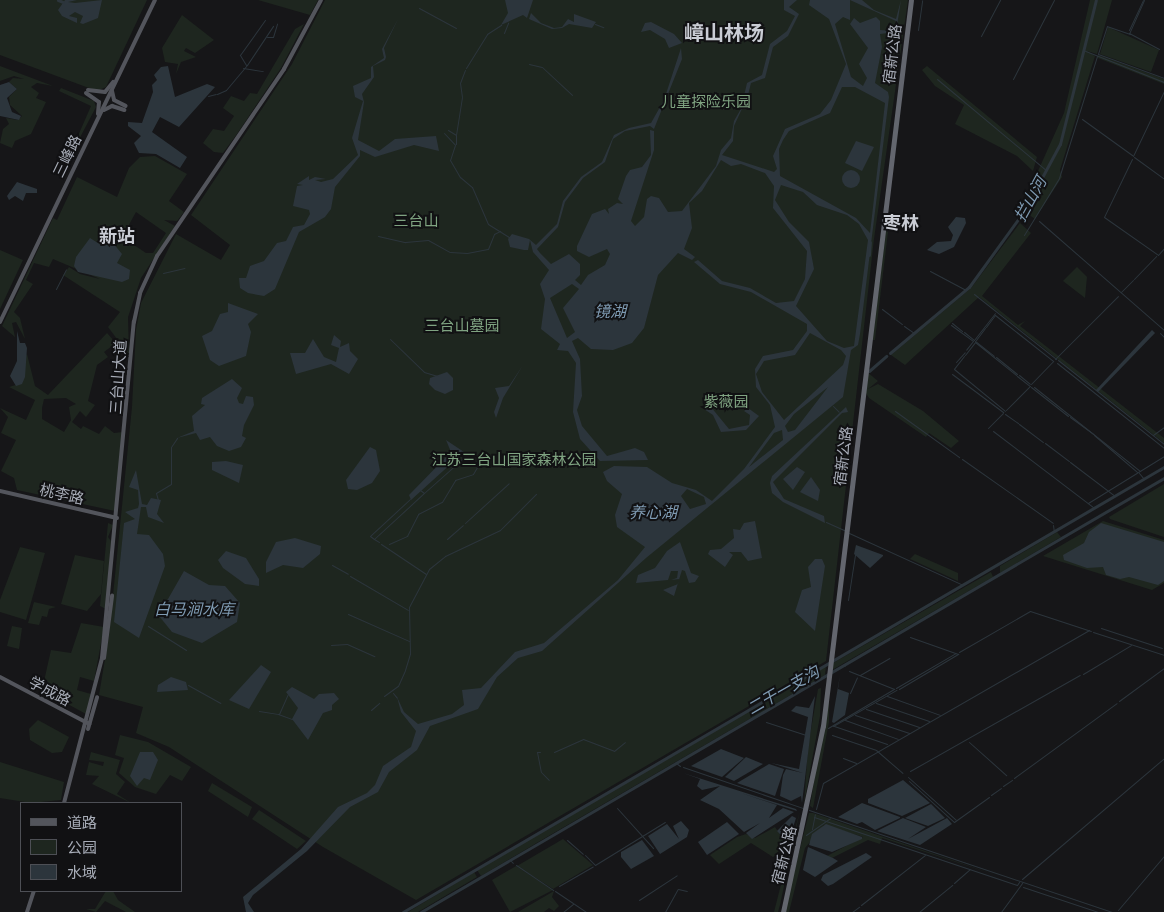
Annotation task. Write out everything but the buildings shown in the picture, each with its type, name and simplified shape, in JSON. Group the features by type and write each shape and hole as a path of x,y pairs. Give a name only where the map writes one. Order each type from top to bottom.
{"highway":[{"name":"宿新公路","path":"846,527 910,0"},
{"name":"宿新公路","path":"782,912 806,820 828,675 910,0"}],"main road":[{"name":"三峰路","path":"0,319 154,0"},
{"name":"三台山大道","path":"65,802 88,723 102,658 118,519 135,322 148,278 285,68 322,0"},
{"path":"96,120 99,102 87,92 105,92 115,81"},
{"path":"96,120 109,106 125,108 112,97 115,81"},
{"name":"三峰路","path":"0,322 96,120"},
{"name":"桃李路","path":"0,492 118,519"},
{"name":"学成路","path":"0,676 88,723"},
{"path":"26,912 34,892"}],"green space":[{"path":"0,0 147,0 106,87 97,91 0,55"},
{"path":"258,0 318,0 310,15"},
{"name":"江苏三台山国家森林公园","path":"325,0 908,0 874,239 826,661 416,900 323,847 169,747 136,733 143,707 99,695 109,635 132,407 136,330 141,303 176,234 221,260 230,245 191,215 292,64"},
{"path":"1090,0 1112,0 1097,54 1087,51 1095,56 1060,170 1062,177 1035,219 1021,209 1064,113"},
{"path":"182,15 214,40 195,53 186,48 184,51 196,57 181,62 176,74 178,64 165,62 162,48"},
{"path":"304,24 281,68 237,134 223,153 214,152 203,143 213,129 224,131 234,116 223,108 231,96 244,101 250,93 257,94 295,29"},
{"path":"1108,27 1159,50 1151,72 1100,54"},
{"path":"1098,55 1164,79 1164,84 1098,58"},
{"path":"0,66 53,86 37,83 31,87 39,93 36,98 46,102 31,134 15,141 12,148 0,143 3,129 9,124 6,118 18,120 22,116 10,105 9,97 17,89 9,82 13,78 24,79 14,76 0,81"},
{"path":"927,66 1037,157 1033,171 1017,156 955,124 964,105 935,86 922,70"},
{"path":"61,88 94,101 96,107 64,168 91,106 59,91"},
{"path":"155,156 187,174 169,201 184,212 177,221 164,220 175,226 141,278 128,317 129,355 108,327 120,312 63,275 69,267 80,274 100,279 53,259 49,267 34,263 26,280 33,284 14,312 20,318 25,339 16,322 12,323 15,337 2,326 53,218 57,220 77,177 117,197 129,168 140,157","holes":["136,212 166,233 153,253 146,253 128,241 131,237 125,232"]},
{"path":"1020,223 1031,233 982,296 1018,325 1025,321 1020,326 1164,438 1164,443 979,297 905,365 891,355 971,288"},
{"path":"886,231 888,232 875,340 872,340"},
{"path":"0,250 23,260 0,309"},
{"path":"1077,267 1087,277 1085,298 1063,281"},
{"path":"107,333 116,343 104,352 108,357 97,365 88,401 95,405 86,417 80,411 72,422 81,429 83,426 99,434 105,426 114,433 123,432 115,511 17,490 14,478 1,471 16,440 1,433 8,417 0,408 26,420 35,400 9,387 22,383 27,354 35,386 48,395","holes":["66,398 76,404 69,407 71,420 64,432 42,419 44,399"]},
{"path":"867,372 878,381 868,389 878,384 923,411 959,441 951,448 929,433 926,437 869,398 866,393"},
{"path":"1164,484 1164,537 1110,519 1109,517"},
{"path":"1103,521 1164,540 1164,583 1152,590 1043,556"},
{"path":"108,523 113,525 108,537 111,541 106,609 100,606"},
{"path":"1057,532 1061,537 1000,573 1000,566"},
{"path":"20,547 45,553 26,620 0,612 0,600"},
{"path":"915,554 958,573 958,581 910,559"},
{"path":"75,555 104,561 101,594 87,611 61,604"},
{"path":"991,572 993,577 832,670 833,663"},
{"path":"34,602 56,607 49,609 47,617 42,616 39,625 28,623"},
{"path":"81,623 104,627 94,681 80,677 77,690 91,694 86,714 42,690 51,650 71,653"},
{"path":"12,626 22,628 19,649 7,646"},
{"path":"826,666 825,675 481,876 477,870"},
{"path":"821,688 820,716 804,804 808,747 818,689"},
{"path":"829,690 829,722 813,808 810,806"},
{"path":"38,720 69,737 62,752 52,753 30,740 29,729"},
{"path":"120,735 148,742 191,767 182,781 170,775 156,794 135,787 119,773 124,758 115,755"},
{"path":"91,752 120,760 116,774 125,782 117,794 129,802 92,784 99,776 86,775 89,762 103,766 104,762 89,760"},
{"path":"0,762 64,782 61,800 25,802 0,798"},
{"path":"212,783 252,807 248,817 208,791"},
{"path":"259,810 306,841 297,849 252,819"},
{"path":"800,810 780,905 778,912 774,912"},
{"path":"809,813 999,876 882,838 880,844 868,840 832,858 827,856 863,837 824,825 805,848 789,912 784,912"},
{"path":"775,827 788,847 773,857 751,843 719,864 710,855 737,837 746,834 755,838"},
{"path":"563,839 593,865 553,889 517,866"},
{"path":"516,866 553,890 510,912 492,880"},
{"path":"474,872 477,877 418,912 408,912"},
{"path":"554,891 552,897 559,906 554,911 549,908 544,912 518,912"},
{"path":"105,892 114,892 118,900 135,912 126,912 105,901 96,912 86,909 95,909"}],"water":[{"path":"65,0 77,0 68,2 75,3 102,0 98,18 83,24 80,23 83,16 75,12 69,16 77,18 77,23 62,16 58,10"},
{"path":"505,0 533,0 527,18 523,15 501,25 508,13"},
{"path":"784,0 797,0 789,7 799,14 788,36 773,47 765,78 751,83 748,95 744,96 747,83 762,75 770,44 787,31 795,16 784,10"},
{"path":"810,0 850,0 862,0 874,10 896,19 901,0 896,32 880,34 882,47 875,83 888,92 889,97 860,334 858,345 851,350 843,397 646,558 542,651 518,658 497,677 478,709 430,726 417,750 389,772 378,792 350,807 307,851 253,895 248,903 254,912 246,912 243,897 301,849 338,807 367,793 375,785 383,766 411,747 416,731 401,712 397,697 404,712 418,724 452,714 464,705 462,690 481,688 515,652 544,643 618,580 645,547 617,527 615,515 622,494 607,481 603,472 614,466 647,467 672,483 696,490 712,501 744,469 775,427 770,405 756,387 755,369 763,356 793,350 807,331 807,324 751,292 720,284 694,262 698,260 722,281 750,288 776,303 794,301 805,279 807,251 773,208 774,186 765,173 741,164 731,166 721,160 702,191 689,203 692,228 684,249 695,257 692,260 678,253 658,275 644,328 632,343 613,350 591,349 578,338 572,341 580,359 582,396 577,410 582,426 607,456 635,448 644,452 648,460 600,461 580,439 573,412 576,363 568,351 557,350 560,344 541,329 545,299 540,284 549,270 533,252 530,240 528,250 524,250 510,247 508,239 512,234 529,239 536,245 557,224 563,201 581,177 602,162 614,135 629,128 651,123 664,100 681,48 682,59 654,129 650,126 625,131 613,139 605,162 583,178 565,202 558,227 537,249 540,253 551,264 569,254 580,264 580,275 575,280 581,285 588,275 605,265 610,254 607,249 589,257 577,251 577,246 592,214 605,209 609,214 608,209 617,203 623,204 618,199 626,176 630,170 642,167 651,155 650,130 654,131 654,150 631,221 635,226 644,217 647,199 651,196 659,198 668,212 682,211 716,166 721,150 731,138 734,121 746,100 734,126 733,141 722,155 774,172 777,169 773,156 785,129 820,114 831,100 846,64 829,19 809,5","holes":["850,0 896,21 894,31 880,30 880,21 876,17 860,23 854,18 850,24 868,48 859,64 867,78 863,86 851,77 835,24 843,17 850,20","842,87 855,87 885,103 870,233 856,218 780,176 779,149 789,131 830,113","781,185 803,192 817,205 847,215 859,224 868,240 854,346 844,348 827,341 796,306 814,269 809,242 789,222 775,200","572,284 579,289 563,308 575,332 567,338 550,298","810,333 841,350 846,356 843,365 784,420 762,392 756,374 764,361 795,355","828,387 795,430 788,432 785,426 794,414","782,430 783,440 749,467 774,433","687,489 704,497 706,504 690,509 681,496"]},
{"path":"531,13 541,23 554,28 562,27 568,19 574,22 574,14 596,22 592,28 569,24 562,28 552,29 529,19"},
{"path":"398,19 384,48 385,60 373,66 374,77 362,94 364,102 358,140 379,151 395,139 436,136 439,151 414,145 375,157 360,150 360,156 335,187 331,209 325,217 299,232 275,289 264,296 248,293 240,288 239,278 246,278 250,266 264,261 277,243 286,241 293,227 304,225 310,214 309,210 293,206 297,186 303,185 297,184 309,176 309,180 315,177 326,179 315,180 321,182 333,179 358,155 352,138 363,101 355,97 353,86 371,78 371,67 384,58 382,49"},
{"path":"651,22 674,34 682,43 669,48 665,39 650,30 641,32 645,23"},
{"path":"168,66 175,97 207,84 215,87 179,127 160,117 152,132 187,157 180,168 156,154 139,153 134,143 141,136 128,126 128,122 142,123 153,92 152,85 157,80 154,75 161,67"},
{"path":"9,82 17,89 7,98 12,112 21,116 19,120 0,116 0,85"},
{"path":"856,141 874,147 862,171 845,163"},
{"path":"851,170 857,173 860,179 857,185 851,188 845,185 842,179 845,173"},
{"path":"17,182 37,189 37,193 26,193 23,201 15,196 9,200 7,196"},
{"path":"956,217 965,218 966,223 954,247 939,254 927,250 937,242 951,241 953,235 948,227"},
{"path":"90,238 101,245 113,243 122,254 117,263 130,270 129,279 122,282 78,272 74,266 76,257"},
{"path":"228,303 258,314 248,324 251,332 246,356 219,366 210,360 202,336 212,331 220,314 228,312"},
{"path":"1152,330 1155,333 1098,392 1096,390"},
{"path":"17,331 20,343 25,343 27,348 25,377 22,384 16,386 10,376 17,361"},
{"path":"334,335 341,341 340,347 349,343 350,351 358,359 349,374 331,364 296,374 290,353 305,353 313,339 324,357 336,362 339,348 331,345"},
{"path":"523,365 503,398 496,418 494,412 499,398 495,388 509,386"},
{"path":"447,372 453,378 453,390 445,394 435,390 429,384 430,378"},
{"path":"232,379 242,388 237,398 239,403 243,404 246,396 253,397 254,405 244,425 242,436 246,438 241,447 229,451 217,446 210,437 200,440 196,433 177,438 194,431 192,416 205,405 201,404 202,398"},
{"path":"706,401 729,429 749,425 750,415 744,411 748,408 759,416 746,430 721,432 713,415 704,409"},
{"path":"846,407 848,412 842,413 773,482 784,499 824,516 825,523 783,502 772,493 770,483 772,476"},
{"path":"446,440 464,452 411,500 409,495 451,452"},
{"path":"370,447 376,450 380,471 372,483 357,490 348,489 346,480"},
{"path":"226,461 243,465 239,483 212,470 212,462"},
{"path":"797,467 805,472 793,490 783,479"},
{"path":"136,470 142,504 147,505 151,498 161,500 157,514 164,523 148,517 146,507 141,507 137,534 149,535 163,554 165,566 139,638 114,622 124,523 135,519 125,512 138,508 139,504 138,490 129,487"},
{"path":"811,477 820,490 818,501 800,492"},
{"path":"755,521 762,558 748,561 741,552 729,552 733,555 725,567 708,554 710,550 721,549 734,538 733,529 740,530 744,523"},
{"path":"1101,523 1164,542 1164,581 1158,585 1129,577 1120,579 1106,575 1103,567 1087,568 1064,560 1063,555 1084,543 1089,532"},
{"path":"295,538 321,546 320,554 303,568 283,565 266,573 266,562 276,542"},
{"path":"680,542 691,573 699,576 695,582 689,583 685,571 682,570 679,581 679,579 671,580 677,578 678,571 671,571 668,580 636,583 638,575 655,568 667,551"},
{"path":"856,545 883,556 870,568 854,554"},
{"path":"226,551 246,558 259,579 259,586 245,584 223,568 218,560"},
{"path":"815,559 822,559 825,566 815,631 795,612 802,590 811,587 808,567"},
{"name":"白马涧水库","path":"184,571 209,585 225,586 240,603 237,622 202,643 172,632 155,611 168,599"},
{"path":"678,584 674,596 663,590"},
{"path":"261,665 271,672 249,709 229,700"},
{"path":"840,675 838,689 849,693 845,715 834,723 832,722"},
{"path":"171,677 186,682 188,690 157,692 158,685"},
{"path":"292,687 314,699 319,694 334,693 339,699 332,705 332,710 323,713 308,740 292,719 298,708 286,692"},
{"path":"815,696 802,803 801,796 791,801 780,796 783,775 786,769 803,773 771,763 799,769 808,717 791,711 796,706 809,708"},
{"path":"721,749 744,758 722,777 691,766"},
{"path":"140,752 153,752 158,760 150,780 144,778 137,786 130,776"},
{"path":"746,757 763,764 734,781 725,777"},
{"path":"769,764 784,769 775,796 737,783"},
{"path":"683,773 796,809 797,811 741,793 777,805 769,818 783,808 794,812 752,839 746,833 760,823 744,832 719,809 700,800 720,786 702,790 697,786 700,779"},
{"path":"903,780 930,803 902,816 868,803 868,799"},
{"path":"862,803 900,818 875,830 862,822 857,824 838,817"},
{"path":"931,804 945,818 928,826 905,818"},
{"path":"792,816 796,818 788,843 777,831"},
{"path":"903,818 926,827 908,839 947,818 952,824 920,845 877,831"},
{"path":"681,821 689,830 687,837 660,854 648,836 667,824 679,839 673,826"},
{"path":"727,822 739,834 707,855 698,842"},
{"path":"826,824 862,837 862,839 832,852 809,845 812,834"},
{"path":"642,840 654,856 631,869 621,857 621,852"},
{"path":"808,847 838,861 815,877 803,870"},
{"path":"866,853 872,857 833,884 828,886 821,880 823,875"}],"waterway":[{"path":"58,0 63,2"},
{"path":"918,30 922,0"},
{"path":"981,36 1000,0"},
{"path":"1013,79 1054,0"},
{"name":"拦山河","path":"890,353 969,287 1024,211 1060,144 1096,0"},
{"path":"1129,30 1143,0"},
{"path":"1144,0 1129,33 1159,49"},
{"path":"419,8 456,28"},
{"path":"246,65 240,55 265,20"},
{"path":"504,33 508,23"},
{"path":"267,37 273,37 277,24"},
{"path":"595,24 603,27"},
{"path":"466,68 487,34 501,25"},
{"path":"217,94 226,90 247,65 273,26"},
{"path":"1130,34 1107,26 1098,54 1164,78"},
{"path":"1083,50 1164,82"},
{"path":"1024,235 1059,178 1097,56"},
{"path":"529,64 542,67 572,95"},
{"path":"243,68 263,71"},
{"path":"456,135 462,97 460,83 465,70"},
{"path":"937,79 1046,170"},
{"path":"1133,156 1164,91"},
{"path":"208,96 216,94"},
{"path":"1082,119 1132,155"},
{"path":"448,130 456,135 456,144"},
{"path":"444,133 455,145 450,160 460,177 472,187 488,224 509,237"},
{"path":"1134,157 1163,178"},
{"path":"1132,159 1104,217 1158,255 1164,248"},
{"path":"1039,221 1164,330"},
{"path":"378,236 405,242 428,240 450,252 467,253 488,249 494,234 500,231"},
{"path":"869,255 870,242"},
{"path":"1134,279 1156,256"},
{"path":"163,273 184,268"},
{"path":"56,289 66,269"},
{"path":"930,271 965,290"},
{"path":"1121,292 1133,280"},
{"path":"974,294 1056,359"},
{"path":"1055,359 1118,296"},
{"path":"882,309 902,324"},
{"path":"964,332 974,340 995,313"},
{"path":"986,327 995,315 1053,361"},
{"path":"952,323 962,331"},
{"path":"951,325 973,341 966,350"},
{"path":"904,326 914,333"},
{"path":"976,340 985,328"},
{"path":"1160,333 1164,337"},
{"path":"390,339 424,372 437,376"},
{"path":"975,341 994,356"},
{"path":"965,355 975,342 1016,375"},
{"path":"956,362 965,352"},
{"name":"拦山河","path":"869,371 886,356"},
{"path":"964,356 954,369 1005,411"},
{"path":"996,357 1017,374"},
{"path":"1058,360 1164,444"},
{"path":"1031,384 1053,361"},
{"path":"1057,363 1164,448"},
{"path":"952,374 1003,412"},
{"path":"1019,375 1030,384"},
{"path":"1017,376 1030,386"},
{"path":"1006,410 1030,386"},
{"path":"1031,387 1068,416"},
{"path":"1034,387 1140,471"},
{"path":"833,406 839,412"},
{"path":"895,411 959,457"},
{"path":"988,428 1003,413"},
{"path":"1005,414 1018,423"},
{"path":"1070,417 1093,434"},
{"path":"1019,424 1043,442"},
{"path":"1153,435 1164,427"},
{"path":"993,431 1094,508"},
{"path":"1094,435 1137,472"},
{"path":"158,500 156,493 171,484 171,447 177,438"},
{"path":"1045,443 1069,461"},
{"path":"424,493 469,453"},
{"path":"1088,503 1164,456"},
{"path":"962,459 1053,523"},
{"path":"389,544 407,536 418,514 442,502 455,480 473,474 480,462"},
{"path":"1070,462 1115,496"},
{"name":"二干一支沟","path":"403,912 1164,467"},
{"name":"二干一支沟","path":"1139,473 1144,479"},
{"path":"421,912 1164,478"},
{"path":"465,523 509,483"},
{"path":"410,499 370,536 374,539 424,493 420,490"},
{"path":"384,696 398,686 405,670 410,654 409,607 429,569 445,556 500,530 536,494"},
{"path":"826,522 846,531"},
{"path":"447,539 463,525"},
{"name":"二干一支沟","path":"1053,525 1054,532"},
{"path":"849,533 963,585"},
{"path":"374,539 379,542"},
{"path":"381,544 426,574"},
{"path":"848,600 855,555"},
{"path":"332,565 348,574"},
{"path":"350,576 408,610"},
{"path":"959,652 1030,611 1091,631"},
{"path":"348,614 409,641"},
{"path":"148,626 186,650"},
{"path":"1101,628 1162,648"},
{"path":"816,809 823,783 1089,630"},
{"path":"1093,632 1164,655"},
{"path":"899,689 958,654 910,637"},
{"path":"331,645 347,644 374,656"},
{"path":"1083,674 1131,645"},
{"path":"896,688 956,653"},
{"path":"860,675 890,658"},
{"path":"1119,701 1164,668"},
{"path":"849,671 894,689"},
{"path":"910,771 1080,675"},
{"path":"850,693 857,677"},
{"path":"188,685 220,703"},
{"path":"828,728 894,689"},
{"path":"833,726 896,690"},
{"path":"393,693 397,698"},
{"path":"259,711 279,714 288,694"},
{"path":"887,696 940,715"},
{"path":"371,710 379,703"},
{"path":"876,703 929,721"},
{"path":"1014,778 1117,703"},
{"path":"866,709 919,727"},
{"path":"278,714 292,719"},
{"path":"855,715 909,733"},
{"path":"845,720 898,739"},
{"path":"766,722 806,735"},
{"path":"834,726 887,744"},
{"path":"832,735 876,750 902,773"},
{"path":"554,752 583,739 614,751 625,742"},
{"path":"969,742 1006,775"},
{"path":"540,752 537,752 541,772 549,780"},
{"path":"843,758 856,763"},
{"path":"1022,879 1164,758"},
{"path":"676,763 680,766"},
{"path":"683,767 803,808"},
{"path":"908,777 956,820"},
{"path":"1003,786 1012,780"},
{"path":"909,781 954,822 989,797"},
{"path":"991,795 1001,788"},
{"path":"617,808 653,848"},
{"path":"809,810 1112,912"},
{"path":"812,829 815,814"},
{"path":"814,817 1017,885 1019,882"},
{"path":"806,835 830,818"},
{"path":"585,855 595,865 665,822"},
{"path":"567,840 583,854"},
{"path":"861,905 925,855"},
{"path":"1118,910 1164,856"},
{"path":"510,860 513,863"},
{"path":"516,865 553,890"},
{"path":"559,886 593,866"},
{"path":"954,883 970,869"},
{"path":"639,900 677,875"},
{"path":"1001,912 1023,882"},
{"path":"919,912 952,885"},
{"path":"1023,887 1098,912"},
{"path":"665,912 678,889 687,891"},
{"path":"555,891 586,912"},
{"path":"563,912 573,904"},
{"path":"852,912 859,907"}],"district":[{"name":"嶂山林场","path":"724,32"},
{"name":"枣林","path":"901,223"},
{"name":"新站","path":"117,236"}],"park label":[{"name":"儿童探险乐园","path":"706,102"},
{"name":"三台山","path":"416,221"},
{"name":"三台山墓园","path":"462,326"},
{"name":"紫薇园","path":"726,402"}],"water label":[{"name":"镜湖","path":"610,311"},
{"name":"养心湖","path":"653,512"}]}
